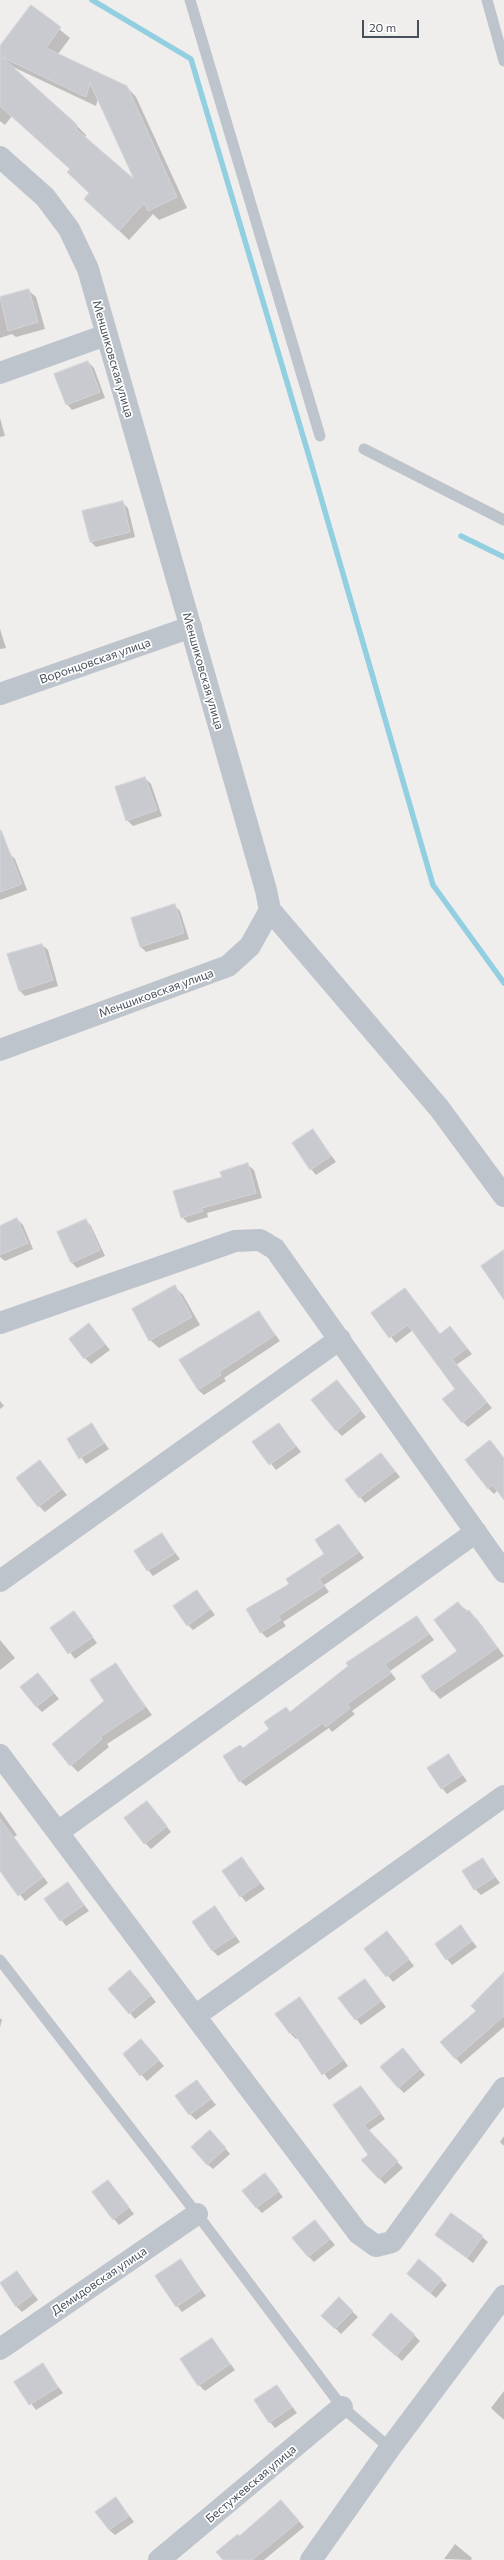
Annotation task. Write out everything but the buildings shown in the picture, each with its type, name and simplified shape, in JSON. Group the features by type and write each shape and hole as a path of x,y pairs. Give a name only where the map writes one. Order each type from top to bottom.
{"street":[{"name":"Меншиковская улица","path":"0,157 45,197 69,229 88,269 266,890 270,910 250,946 228,966 0,1050"},
{"path":"0,373 106,335"},
{"name":"Воронцовская улица","path":"0,694 191,627"},
{"path":"270,910 439,1108 504,1196"},
{"path":"0,1323 235,1241 260,1240 275,1249 504,1572"},
{"path":"0,1581 340,1339"},
{"path":"58,1832 476,1532"},
{"path":"0,1755 358,2233 376,2246 392,2242 504,2088"},
{"path":"195,2016 504,1796"},
{"name":"Демидовская улица","path":"0,2349 197,2214"},
{"path":"311,2560 390,2448 504,2296"},
{"name":"Бестужевская улица","path":"159,2560 342,2407"}],"lane":[{"path":"190,0 320,436"},
{"path":"487,0 504,61"},
{"path":"364,449 504,520"},
{"path":"0,1960 197,2214 342,2407 390,2448"}],"waterway":[{"path":"92,0 191,59 311,463 433,885 504,983"},
{"path":"461,536 504,557"}]}
